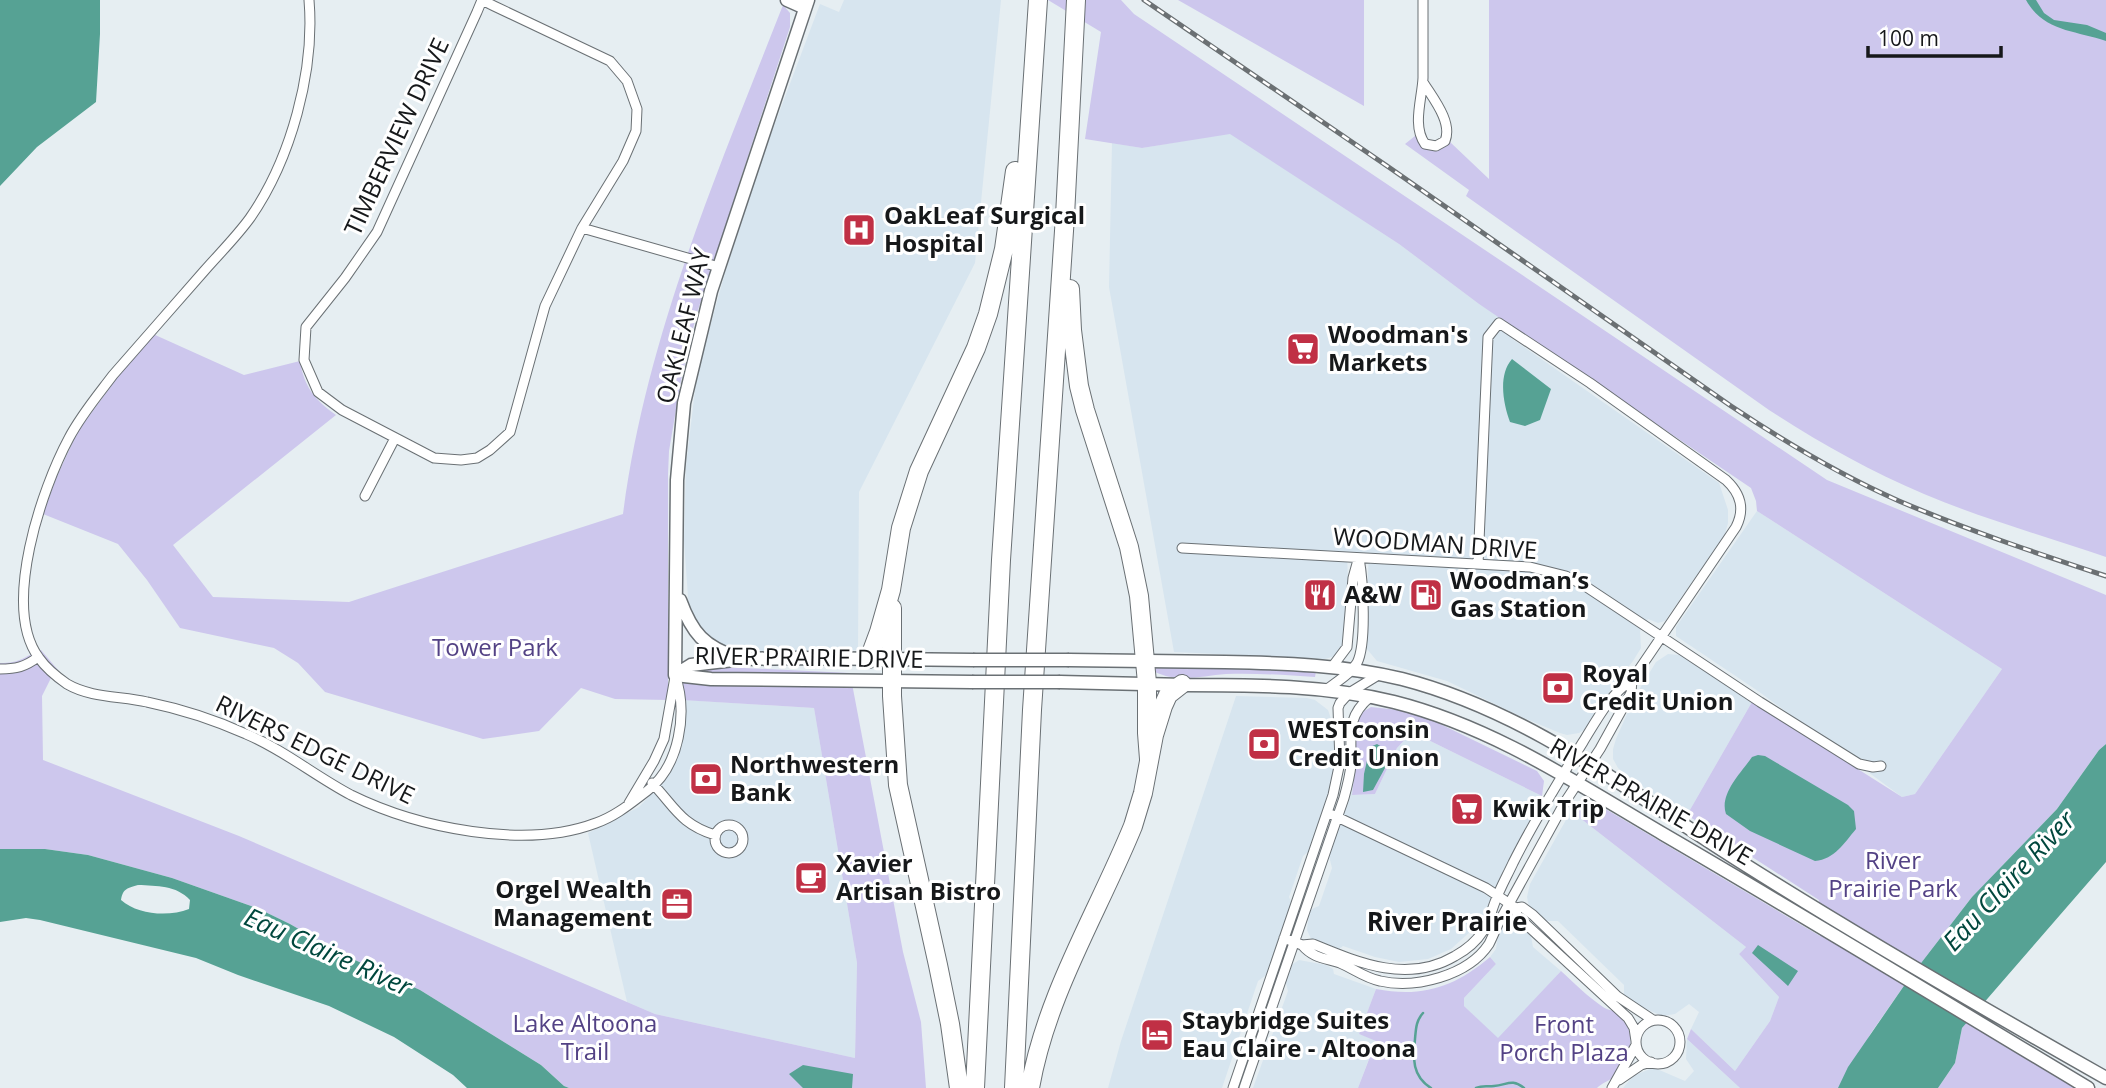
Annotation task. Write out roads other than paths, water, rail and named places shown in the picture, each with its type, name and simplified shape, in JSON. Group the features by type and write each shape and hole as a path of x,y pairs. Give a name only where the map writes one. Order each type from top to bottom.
{"highway":[{"path":"1014,1088 1032,710 1065,216 1076,0"},
{"path":"975,1088 1001,561 1038,7"},
{"path":"869,659 891,590 898,539 919,471 976,348 997,282 1019,144 1031,92"},
{"path":"1065,216 1072,330 1079,386 1135,573 1146,661 1149,758"},
{"path":"891,590 892,681 898,785 941,977 959,1088"},
{"path":"1030,1088 1037,1054 1053,1005 1133,826 1164,701 1170,692 1182,684"}],"main road":[{"path":"788,0 807,4"},
{"name":"OAKLEAF WAY","path":"676,675 677,480 684,403 711,291 807,4"},
{"path":"677,593 688,621 705,642 742,659"},
{"name":"RIVER PRAIRIE DRIVE","path":"676,675 691,665 742,659 1146,661 1332,667 1380,674 1429,687 1469,701 1522,725 1575,755 1802,909 2086,1087"},
{"name":"RIVER PRAIRIE DRIVE","path":"676,675 710,679 1275,685 1328,689 1411,706 1505,742 2106,1078"}],"street":[{"path":"0,668 16,669 38,657 27,633 24,618 30,547 37,514 68,439 113,375 249,219 271,182 291,131 306,74 309,0"},
{"name":"TIMBERVIEW DRIVE","path":"482,0 610,61 627,81 637,109 636,131 623,161 582,228 545,306 510,432 490,450 477,458 434,458 342,410 318,392 304,360 306,327 377,232 482,0"},
{"path":"1423,0 1420,134 1425,144 1436,146 1446,141 1448,132 1444,119 1423,82"},
{"path":"582,228 719,267"},
{"path":"1293,942 1313,944 1363,964 1406,971 1437,966 1460,954 1476,940 1487,924 1519,850 1575,755 1619,688 1632,680 1736,527 1741,511 1740,498 1726,480 1590,383 1499,323 1488,337 1478,564"},
{"path":"365,496 395,438"},
{"name":"WOODMAN DRIVE","path":"1182,548 1530,567 1566,576 1859,764 1881,766"},
{"path":"1332,667 1347,647 1353,578 1359,558"},
{"path":"1328,689 1352,670 1361,651 1363,579 1359,558"},
{"name":"RIVERS EDGE DRIVE","path":"38,657 60,678 82,690 192,713 269,745 354,796 421,822 487,833 534,834 584,827 613,816 654,786 668,768 676,749 681,693 676,675"},
{"path":"1233,1088 1293,942 1340,762 1338,708 1349,693 1380,674"},
{"path":"626,807 664,739 676,675"},
{"path":"1293,942 1309,953 1379,981 1412,983 1432,980 1458,969 1483,952 1513,905 1565,803 1631,693 1632,680"},
{"path":"1244,1088 1338,818 1351,767 1351,723 1357,710 1370,697"},
{"path":"645,777 681,818 702,831 715,835"},
{"path":"1328,812 1461,875 1513,905 1522,907 1605,985 1653,1020"},
{"path":"1513,905 1517,916 1625,1015 1631,1023 1641,1056 1651,1062"},
{"path":"1653,1020 1662,1020 1672,1025 1679,1034 1680,1041 1673,1058 1662,1063 1641,1065 1614,1086 1641,1028 1653,1020"}],"water":[{"path":"0,0 100,0 100,34 96,102 37,147 0,186"},
{"path":"2026,0 2036,0 2044,13 2054,20 2087,25 2106,33 2106,41 2051,24 2033,10"},
{"path":"1512,359 1551,389 1540,420 1525,426 1510,422 1505,406 1503,381"},
{"path":"1377,744 1390,752 1391,757 1373,790 1363,792 1370,747"},
{"name":"Eau Claire River","path":"2106,744 2106,862 1962,1028 1955,1063 1938,1088 1838,1088 1848,1067 1908,980 1972,897 2057,809"},
{"path":"1765,756 1854,811 1856,829 1834,854 1815,861 1750,831 1726,814 1728,791 1752,757"},
{"name":"Eau Claire River","path":"0,849 45,849 88,855 172,878 257,908 342,954 420,990 541,1065 569,1088 467,1088 453,1075 394,1037 329,1006 196,958 40,920 26,918 0,922","holes":["138,885 179,891 190,900 189,909 172,913 145,912 121,900 127,889"]},
{"path":"1758,945 1798,971 1788,986 1752,953"},
{"path":"803,1065 853,1074 852,1088 803,1088 789,1074"}],"waterway":[{"path":"1423,1013 1416,1028 1414,1060 1420,1078 1431,1088"},
{"path":"1476,1088 1513,1083 1524,1088"}],"railway":[{"path":"1144,0 1731,406 1792,445 1899,501 2028,550 2106,576"}],"place":[{"name":"OakLeaf Surgical Hospital","path":"859,230"},
{"name":"Woodman's Markets","path":"1303,349"},
{"name":"A&W","path":"1320,595"},
{"name":"Woodman’s Gas Station","path":"1426,595"},
{"name":"Royal Credit Union","path":"1558,688"},
{"name":"WESTconsin Credit Union","path":"1264,744"},
{"name":"Northwestern Bank","path":"706,779"},
{"name":"Kwik Trip","path":"1467,809"},
{"name":"Xavier Artisan Bistro","path":"811,878"},
{"name":"Orgel Wealth Management","path":"677,904"},
{"name":"Staybridge Suites Eau Claire - Altoona","path":"1157,1035"}],"district":[{"name":"River Prairie","path":"1447,922"}],"park label":[{"name":"Tower Park","path":"495,648"},
{"name":"River Prairie Park","path":"1893,875"},
{"name":"Lake Altoona Trail","path":"585,1038"},
{"name":"Front Porch Plaza","path":"1564,1039"}]}
